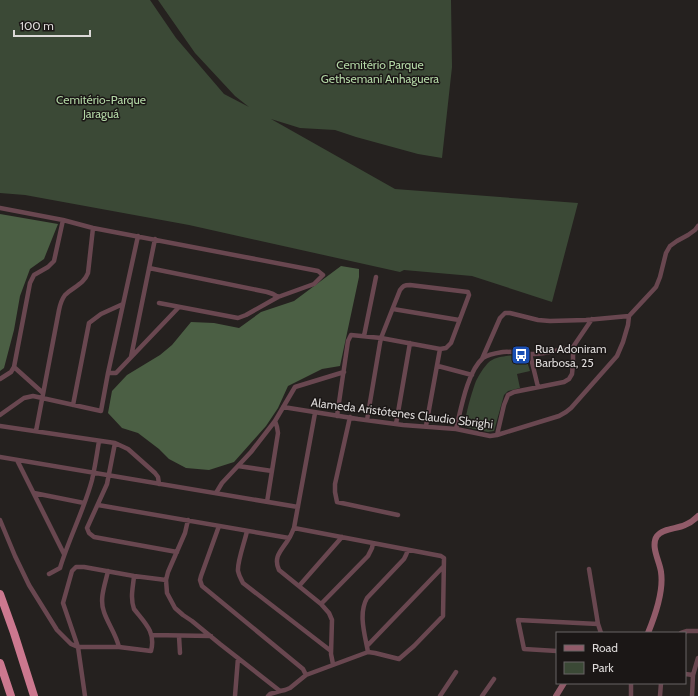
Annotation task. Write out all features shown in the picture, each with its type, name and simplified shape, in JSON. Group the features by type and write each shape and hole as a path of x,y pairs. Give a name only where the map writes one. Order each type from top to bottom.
{"highway":[{"path":"0,594 34,696"},
{"path":"0,663 10,694"},
{"path":"30,684 39,696"}],"main road":[{"path":"648,632 657,607 662,581 660,564 654,546 656,537 666,530 684,526 698,516"},
{"path":"556,696 563,684"}],"street":[{"path":"0,208 63,220 93,228 318,271 324,274 314,284 278,297 238,318 159,303"},
{"path":"0,379 11,372 14,367 30,283 34,275 48,267 54,261 63,220"},
{"path":"456,429 468,382 482,359 502,315 505,313 510,313 545,321 629,316 656,287 666,253 670,246 695,230 698,226"},
{"path":"36,431 59,310 65,296 86,278 88,273 93,228"},
{"path":"0,415 24,398 33,396 42,396 101,411 138,236"},
{"path":"131,357 156,239"},
{"path":"149,268 267,292 278,297"},
{"path":"364,336 376,276"},
{"path":"337,416 348,341 351,335 381,338 440,349 446,348 450,345 460,320 469,294 467,292 410,285 404,285 400,290 381,338 377,354 367,420"},
{"path":"73,405 90,323 101,314 123,304"},
{"path":"108,373 116,373 179,307"},
{"path":"393,309 460,320"},
{"name":"Alameda Aristótenes Claudio Sbrighi","path":"283,408 396,424 456,429 490,436 497,435 566,412 616,356 623,342 629,316"},
{"path":"497,435 504,405 508,395 514,392 564,382 569,379 572,374 573,347 592,319"},
{"path":"396,424 410,343"},
{"path":"482,359 491,354 505,352 530,354 544,353 573,347"},
{"path":"426,426 440,349"},
{"path":"530,354 538,387"},
{"path":"438,366 472,375"},
{"path":"14,367 42,396"},
{"path":"216,493 222,483 259,442 275,421 295,387 344,372"},
{"path":"315,413 294,528 279,552 277,565 279,570 321,604 329,613 332,620 331,651 333,664"},
{"path":"350,417 335,484 337,502 398,515"},
{"path":"267,502 278,433 275,421"},
{"path":"0,426 115,443 128,450 155,473 158,477 159,484"},
{"path":"49,574 60,568 92,480 99,440"},
{"path":"115,443 107,484 87,528 89,533 94,537 177,552"},
{"path":"0,457 298,507"},
{"path":"17,460 64,554"},
{"path":"238,466 272,471"},
{"path":"34,493 84,503"},
{"path":"98,505 289,538"},
{"path":"0,520 29,585 58,630 71,644 78,647 120,647 151,651 153,644 152,635 132,604 131,595 134,576"},
{"path":"188,520 185,533 166,580 167,593 175,608 280,690"},
{"path":"219,526 201,576 200,580 202,586 303,669 306,675"},
{"path":"268,696 280,690 290,688 306,675 368,652 399,659 443,616 444,558 441,556 294,528"},
{"path":"247,531 238,565 238,573 243,583 331,651"},
{"path":"299,586 342,537"},
{"path":"321,604 368,556 373,543"},
{"path":"368,652 362,616 367,598 404,559 408,550"},
{"path":"367,646 443,566"},
{"path":"85,696 78,647 63,603 73,569 76,567 84,567 166,580"},
{"path":"589,569 601,632"},
{"path":"108,572 102,595 102,608 120,647"},
{"path":"556,650 524,649 518,620 598,624"},
{"path":"684,632 698,630"},
{"path":"152,635 211,636"},
{"path":"179,636 180,653"},
{"path":"235,696 238,658"},
{"path":"692,696 693,675 698,658"},
{"path":"440,696 456,672"},
{"path":"686,674 693,675"},
{"path":"482,696 494,679"},
{"path":"631,684 631,696"},
{"path":"660,696 661,684"},
{"path":"692,690 698,691"}],"green space":[{"name":"Cemitério-Parque Jaraguá","path":"0,0 150,0 176,38 224,94 249,107 235,96 195,53 158,0 451,0 452,67 442,158 418,154 335,130 300,128 271,119 395,189 578,203 552,302 472,276 404,270 400,272 189,225 25,195 0,193"},
{"path":"0,214 58,224 44,259 30,269 20,296 14,330 4,368 0,371"},
{"path":"341,266 359,269 359,277 340,366 322,369 288,386 278,408 266,426 234,462 209,470 186,468 169,459 159,449 138,433 122,428 108,413 112,391 127,375 160,355 172,345 191,322 214,323 239,328 261,312 294,301"},
{"path":"506,356 523,356 527,361 530,371 517,374 520,388 508,391 504,395 494,431 488,432 466,427 465,423 469,404 476,381 490,361"}],"place":[{"name":"Rua Adoniram Barbosa, 25","path":"521,355"}],"park label":[{"name":"Cemitério Parque Gethsemani Anhaguera","path":"380,71"}]}
